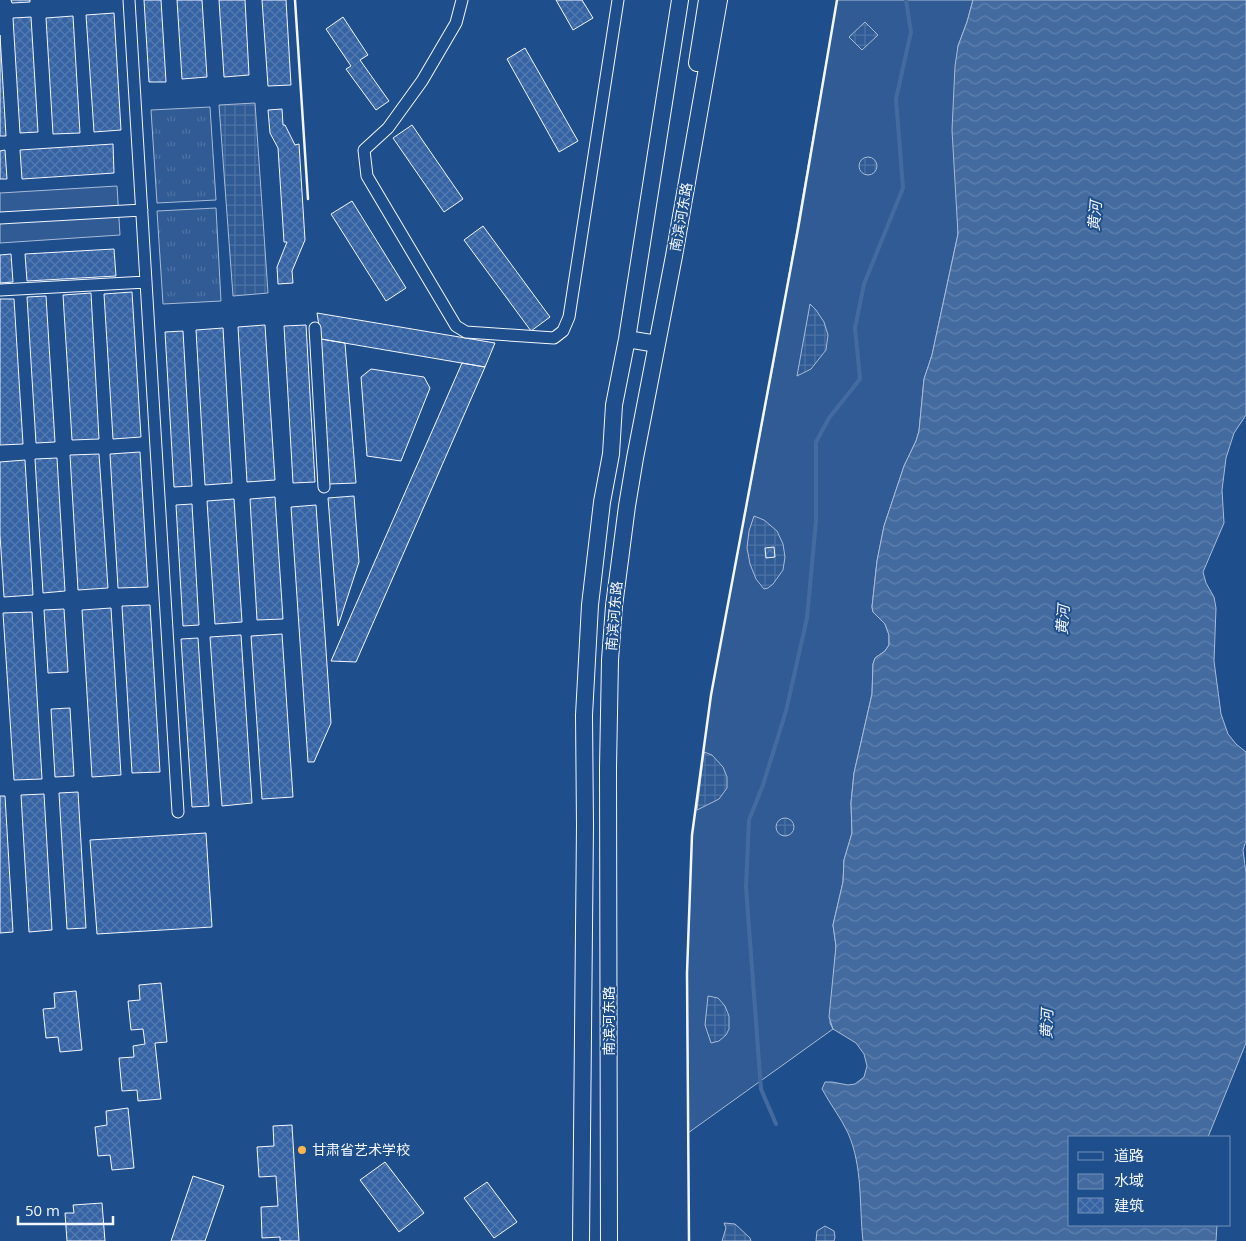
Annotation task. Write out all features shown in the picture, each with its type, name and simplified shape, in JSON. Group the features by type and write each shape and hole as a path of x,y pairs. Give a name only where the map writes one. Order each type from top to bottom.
{"main road":[{"name":"南滨河东路","path":"581,1241 585,825 583,752 586,660 595,560 611,454 614,405 627,339 680,0"},
{"path":"674,256 674,204 707,0"},
{"name":"南滨河东路","path":"609,1241 608,768 610,660 615,598 627,506 674,256 719,0"},
{"path":"627,339 657,344"}],"street":[{"path":"129,0 178,812"},
{"path":"462,0 456,23 422,81 388,128 364,150 368,176 456,326 466,332 554,338 564,331 569,317 618,0"},
{"path":"0,218 142,210"},
{"path":"0,290 146,282"},
{"path":"315,328 324,488"}],"green space":[{"path":"210,107 216,200 157,203 151,110"},
{"path":"216,208 221,301 163,304 157,211"}],"shaded area":[{"path":"837,0 973,0 958,46 958,234 932,355 924,379 919,431 904,466 884,526 877,561 872,607 873,612 885,624 889,635 889,645 885,651 875,658 873,664 872,694 854,773 851,803 852,833 844,860 843,882 833,925 836,946 830,1023 833,1029 688,1133 687,973 692,835 711,695 773,366"},
{"path":"865,22 878,35 862,50 849,37"},
{"path":"255,103 268,293 233,296 219,105"},
{"path":"868,157 876,162 877,166 872,174 868,175 860,170 859,166 864,158"},
{"path":"117,186 120,235 0,243 0,193"},
{"path":"810,304 824,322 828,335 826,350 811,369 797,376"},
{"path":"754,516 764,520 777,531 783,544 785,557 783,570 773,584 764,589 756,579 750,564 747,548 749,531"},
{"path":"704,752 712,755 723,767 727,777 727,788 719,799 697,810"},
{"path":"781,818 789,818 794,823 792,834 781,836 776,831 776,823"},
{"path":"708,996 718,998 725,1006 729,1016 729,1029 726,1035 719,1041 711,1043 705,1025"},
{"path":"724,1223 735,1224 751,1241 722,1241 726,1228"},
{"path":"825,1226 834,1231 834,1241 816,1241 817,1231"}],"water":[{"name":"黄河","path":"973,0 1246,0 1246,415 1234,433 1226,458 1222,490 1224,523 1203,572 1206,583 1214,597 1216,608 1214,661 1221,714 1228,734 1246,752 1246,841 1243,850 1246,873 1246,1043 1208,1136 1068,1136 1068,1226 1217,1226 1216,1241 863,1241 860,1186 853,1146 845,1127 822,1089 825,1082 855,1084 864,1077 867,1066 864,1054 856,1043 833,1029 829,1017 836,946 833,925 843,882 844,860 852,833 851,803 854,773 872,694 873,664 875,658 885,651 889,645 889,635 885,624 873,612 872,607 877,561 884,526 904,466 919,431 924,379 932,355 958,234 952,130 955,66 958,46"}],"building":[{"path":"11,0 30,0 30,2 12,3"},
{"path":"144,0 161,0 166,82 149,82"},
{"path":"177,0 202,0 207,77 182,79"},
{"path":"219,0 245,0 249,75 224,77"},
{"path":"262,0 286,0 291,85 268,86"},
{"path":"556,0 582,0 593,18 573,30"},
{"path":"114,13 121,130 94,132 86,15"},
{"path":"73,16 80,133 53,134 46,18"},
{"path":"31,17 38,132 20,133 13,18"},
{"path":"343,17 368,55 360,60 389,101 376,110 346,69 351,66 326,29"},
{"path":"0,35 6,136 0,136"},
{"path":"525,48 578,141 559,152 507,59"},
{"path":"282,109 283,125 285,125 295,145 299,144 305,240 292,271 293,283 278,284 277,267 287,242 284,242 278,148 270,133 268,110"},
{"path":"412,125 463,199 444,212 393,138"},
{"path":"113,144 114,173 22,179 20,150"},
{"path":"5,150 7,179 0,179 0,151"},
{"path":"352,201 406,288 386,301 331,214"},
{"path":"483,226 550,317 531,331 464,240"},
{"path":"114,249 116,276 27,281 25,254"},
{"path":"11,254 13,282 0,283 0,255"},
{"path":"132,292 141,437 113,439 104,294"},
{"path":"91,293 99,439 72,440 63,295"},
{"path":"46,296 55,442 36,443 27,297"},
{"path":"0,299 14,299 23,444 0,445"},
{"path":"317,313 495,343 485,367 321,339"},
{"path":"265,325 275,480 247,482 238,327"},
{"path":"306,325 315,482 293,483 284,326"},
{"path":"223,328 232,483 205,485 196,330"},
{"path":"183,331 192,486 174,487 165,332"},
{"path":"321,339 345,343 356,483 329,484"},
{"path":"462,363 485,367 356,662 331,661"},
{"path":"371,369 424,377 430,388 401,461 367,456 361,377"},
{"path":"140,452 148,587 118,588 110,454"},
{"path":"99,454 108,588 78,590 70,455"},
{"path":"57,458 65,591 43,593 35,459"},
{"path":"25,460 33,595 4,597 0,535 0,462"},
{"path":"354,496 359,562 338,626 328,498"},
{"path":"275,497 283,619 257,620 250,499"},
{"path":"234,499 242,622 215,624 207,501"},
{"path":"192,504 199,625 183,626 176,505"},
{"path":"316,505 331,723 314,762 308,762 291,507"},
{"path":"774,547 775,557 766,558 765,548"},
{"path":"150,605 160,772 132,773 122,606"},
{"path":"111,608 121,775 92,777 82,610"},
{"path":"64,609 68,672 48,673 44,610"},
{"path":"32,612 42,779 14,780 3,613"},
{"path":"282,634 293,797 262,799 251,636"},
{"path":"241,635 252,803 222,806 210,637"},
{"path":"198,638 209,806 192,807 181,639"},
{"path":"70,708 74,776 55,777 51,709"},
{"path":"78,792 86,928 67,929 59,793"},
{"path":"44,794 52,930 29,932 21,795"},
{"path":"0,796 5,796 13,932 0,933"},
{"path":"206,833 212,927 97,934 90,840"},
{"path":"161,983 167,1042 155,1043 161,1099 138,1101 137,1090 122,1091 119,1058 134,1057 133,1046 145,1044 143,1029 131,1030 128,1001 140,1000 139,985"},
{"path":"76,991 82,1050 60,1052 58,1037 46,1038 43,1009 55,1008 54,993"},
{"path":"128,1108 134,1168 112,1170 110,1155 98,1156 95,1127 107,1125 106,1111"},
{"path":"292,1125 299,1241 280,1241 280,1237 262,1238 261,1207 278,1206 276,1176 259,1177 257,1147 274,1146 273,1126"},
{"path":"385,1162 424,1213 399,1232 360,1180"},
{"path":"193,1176 224,1186 205,1241 171,1241"},
{"path":"487,1182 517,1222 494,1238 464,1198"},
{"path":"102,1203 105,1241 67,1241 65,1213 74,1213 73,1205"}],"waterway":[{"path":"776,1124 761,1089 746,887 749,820 763,785 786,711 807,618 816,521 816,442 829,418 860,379 855,328 864,284 903,188 896,99 911,32 906,0"}],"wall":[{"path":"295,0 308,199"},
{"path":"689,1241 687,973 692,835 711,695 798,229 837,0"}],"place":[{"name":"甘肃省艺术学校","path":"302,1150"}]}
